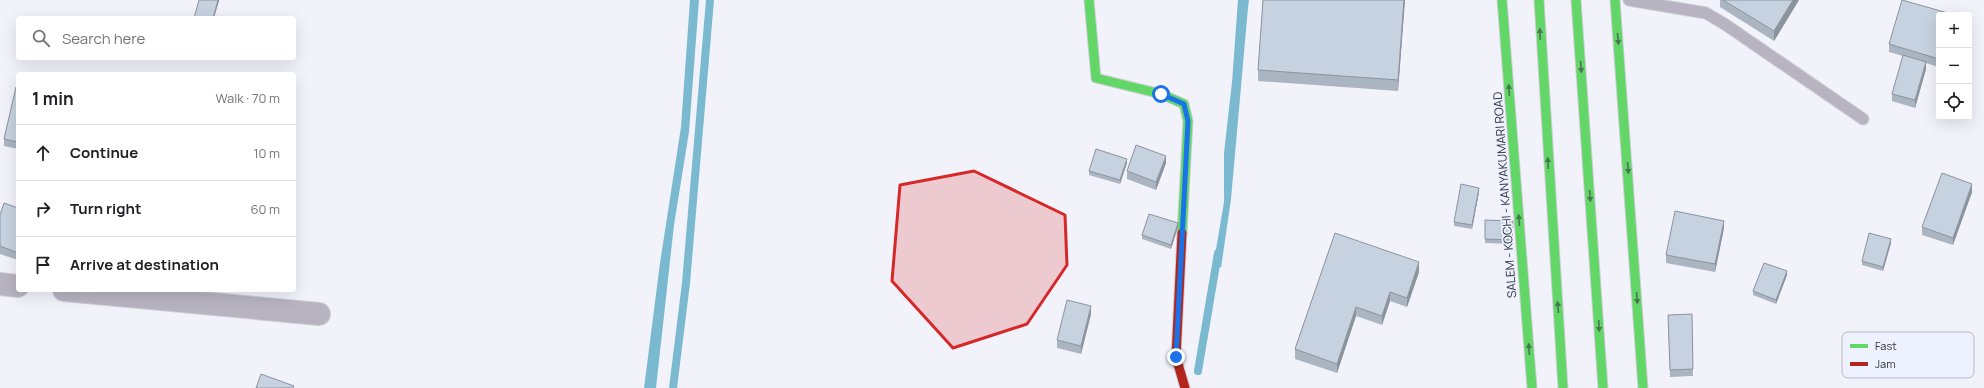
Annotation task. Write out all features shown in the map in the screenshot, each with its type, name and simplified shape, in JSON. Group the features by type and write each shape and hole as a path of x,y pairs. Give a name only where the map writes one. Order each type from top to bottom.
{"main road":[{"path":"1089,0 1096,78 1161,94 1184,104 1188,121 1176,357 1186,388"},
{"name":"SALEM - KOCHI - KANYAKUMARI ROAD","path":"1502,0 1532,388"},
{"path":"1539,0 1563,388"},
{"path":"1576,0 1602,388"},
{"path":"1615,0 1644,388"}],"street":[{"path":"0,284 16,286"},
{"path":"85,292 319,314"}],"lane":[{"path":"1629,0 1706,13 1726,25 1863,119"}],"highlighted area":[{"path":"974,171 1065,215 1067,265 1027,324 953,348 892,281 900,185"}],"water":[{"path":"690,0 699,0 689,132 674,225 656,388 644,388 660,263 681,127"},
{"path":"1238,0 1249,0 1231,199 1221,268 1214,261 1224,202 1224,153 1232,82"}],"building":[{"path":"199,0 218,0 214,16 195,16"},
{"path":"1263,0 1404,0 1398,80 1258,70"},
{"path":"1723,0 1793,0 1774,31"},
{"path":"1902,0 1944,12 1936,12 1936,58 1889,44"},
{"path":"1903,55 1926,62 1915,100 1892,94"},
{"path":"16,87 16,142 4,139"},
{"path":"1136,145 1166,156 1156,182 1127,171"},
{"path":"1096,149 1127,159 1120,180 1089,171"},
{"path":"1942,173 1972,184 1953,238 1922,227"},
{"path":"1461,184 1479,188 1472,225 1454,222"},
{"path":"4,203 16,207 16,252 0,246 0,215"},
{"path":"1675,211 1724,221 1715,264 1666,255"},
{"path":"1149,214 1178,223 1171,245 1142,235"},
{"path":"1485,220 1513,221 1512,240 1485,239"},
{"path":"1335,233 1419,262 1407,298 1390,292 1382,316 1356,307 1337,364 1295,349"},
{"path":"1869,233 1891,239 1883,267 1862,261"},
{"path":"1764,263 1787,271 1776,300 1753,291"},
{"path":"1067,300 1091,306 1081,346 1057,340"},
{"path":"1692,314 1693,369 1670,370 1668,315"},
{"path":"261,374 294,386 293,388 256,388"}],"waterway":[{"path":"673,388 686,283 710,0"},
{"path":"1198,371 1218,253"}],"traffic: fast":[{"path":"1089,0 1096,78 1161,94 1184,104 1188,121 1182,233"},
{"path":"1502,0 1532,388"},
{"path":"1539,0 1563,388"},
{"path":"1576,0 1603,388"},
{"path":"1615,0 1643,388"}],"traffic: jam":[{"path":"1182,233 1176,357 1185,388"}],"route":[{"path":"1161,94 1184,104 1188,121 1176,357"}]}
